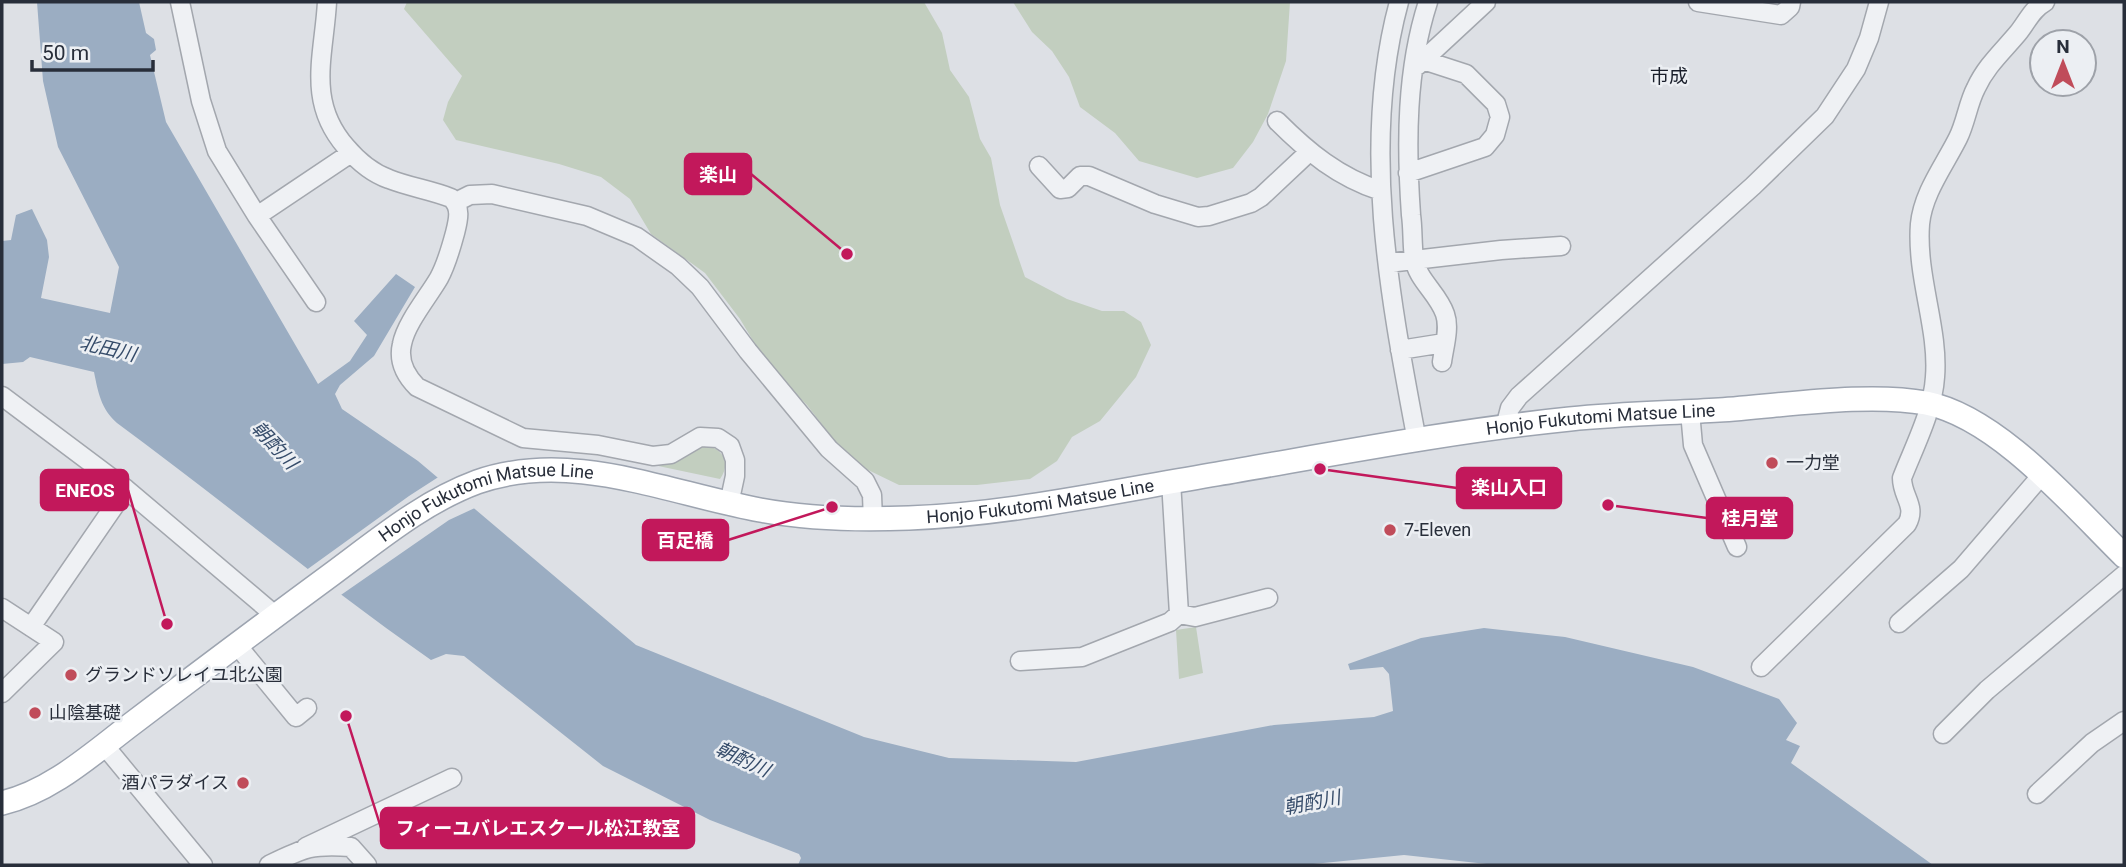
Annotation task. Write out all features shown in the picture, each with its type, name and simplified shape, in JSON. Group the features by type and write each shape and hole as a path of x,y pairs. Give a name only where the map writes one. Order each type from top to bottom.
{"main road":[{"name":"Honjo Fukutomi Matsue Line","path":"2,803 12,801 61,777 408,518 474,483 517,472 568,470 629,479 729,504 793,515 873,520 965,514 1040,504 1417,441 1572,419 1846,401 1900,401 1929,404 1974,421 2008,445 2124,556"}],"street":[{"path":"180,2 201,100 217,151 257,216 316,302"},
{"path":"327,2 320,82 322,107 331,128 351,153 379,175 444,195 456,202"},
{"path":"1399,2 1384,88 1381,191 1400,350 1417,441"},
{"path":"1428,2 1408,137 1408,173 1414,259 1420,274 1445,313 1442,362"},
{"path":"1418,65 1486,2"},
{"path":"1698,2 1781,15 1790,7 1791,2"},
{"path":"1506,427 1510,408 1519,396 1752,186 1825,116 1856,69 1869,38 1879,2"},
{"path":"1762,667 1907,524 1913,510 1902,486 1902,478 1929,404 1935,379 1935,353 1921,275 1920,227 1923,204 1959,136 1975,89 1993,60 2019,32 2036,7 2045,2"},
{"path":"1408,173 1485,147 1495,135 1500,117 1496,104 1466,74 1418,65"},
{"path":"1277,121 1309,152 1361,184 1381,191"},
{"path":"1040,166 1060,189 1068,188 1080,176 1089,176 1155,204 1198,217 1251,203 1309,152"},
{"path":"257,216 351,153"},
{"path":"456,202 470,195 492,194 587,216 637,237 678,265 700,287 748,351 829,449 865,481 870,488 873,520"},
{"path":"456,202 458,221 452,247 441,275 401,344 403,367 410,380 417,387 523,438 598,445 653,456 671,454 700,437 718,438 730,446 735,460 729,504"},
{"path":"1388,263 1561,246"},
{"path":"1400,350 1444,343"},
{"path":"2,396 126,489 276,616"},
{"path":"1690,412 1693,445 1737,547"},
{"path":"1899,623 1961,569 2042,476"},
{"path":"1171,481 1179,614"},
{"path":"32,627 126,489"},
{"path":"1943,734 1987,690 2124,575"},
{"path":"1179,614 1195,617 1268,598"},
{"path":"2,608 54,642 2,692"},
{"path":"1020,661 1082,657 1170,622 1179,614"},
{"path":"237,645 296,717 307,708"},
{"path":"2037,794 2092,743 2124,721"},
{"path":"104,745 203,865"},
{"path":"269,865 452,778"},
{"path":"306,847 351,847 367,865"}],"green space":[{"path":"407,2 924,2 942,33 950,70 969,97 980,139 991,158 1000,205 1025,277 1067,299 1102,311 1124,311 1141,322 1151,345 1136,377 1100,421 1072,437 1057,461 1030,479 977,485 899,485 866,469 833,439 807,405 770,369 740,319 705,273 651,234 630,199 601,177 559,164 456,140 443,120 448,102 462,76 404,9"},
{"path":"1013,2 1290,2 1286,61 1268,114 1253,142 1233,168 1197,178 1139,161 1115,133 1080,107 1069,77 1052,51 1032,32"},
{"path":"703,445 710,446 723,456 725,467 720,479 644,463"},
{"path":"1196,627 1203,673 1179,679 1176,630"}],"water":[{"path":"37,2 139,2 146,33 154,39 156,50 150,55 166,122 318,384 350,361 367,335 354,321 396,274 415,287 374,356 340,385 335,394 342,409 418,461 636,645 864,737 949,758 1076,762 1274,725 1374,717 1393,711 1389,674 1383,667 1350,670 1348,664 1421,638 1484,628 1565,637 1693,667 1779,699 1797,723 1786,740 1800,746 1791,763 1933,865 1496,865 1404,855 1303,865 798,865 801,858 799,854 710,820 603,766 464,656 446,654 431,660 117,423 104,406 94,372 30,357 23,362 2,364 2,241 11,240 16,215 32,209 47,240 49,257 41,298 110,313 119,267 58,147 43,81"}],"pier":[{"path":"440,476 477,507 449,520 338,597 305,571 409,496"}],"place":[{"name":"楽山","path":"847,254"},
{"name":"一力堂","path":"1772,463"},
{"name":"楽山入口","path":"1320,469"},
{"name":"桂月堂","path":"1608,505"},
{"name":"百足橋","path":"832,507"},
{"name":"7-Eleven","path":"1390,530"},
{"name":"ENEOS","path":"167,624"},
{"name":"グランドソレイユ北公園","path":"71,675"},
{"name":"山陰基礎","path":"35,713"},
{"name":"フィーユバレエスクール松江教室","path":"346,716"},
{"name":"酒パラダイス","path":"243,783"}],"district":[{"name":"市成","path":"1669,76"}],"water label":[{"name":"北田川","path":"108,348"},
{"name":"朝酌川","path":"275,445"},
{"name":"朝酌川","path":"743,759"},
{"name":"朝酌川","path":"1312,802"}]}
